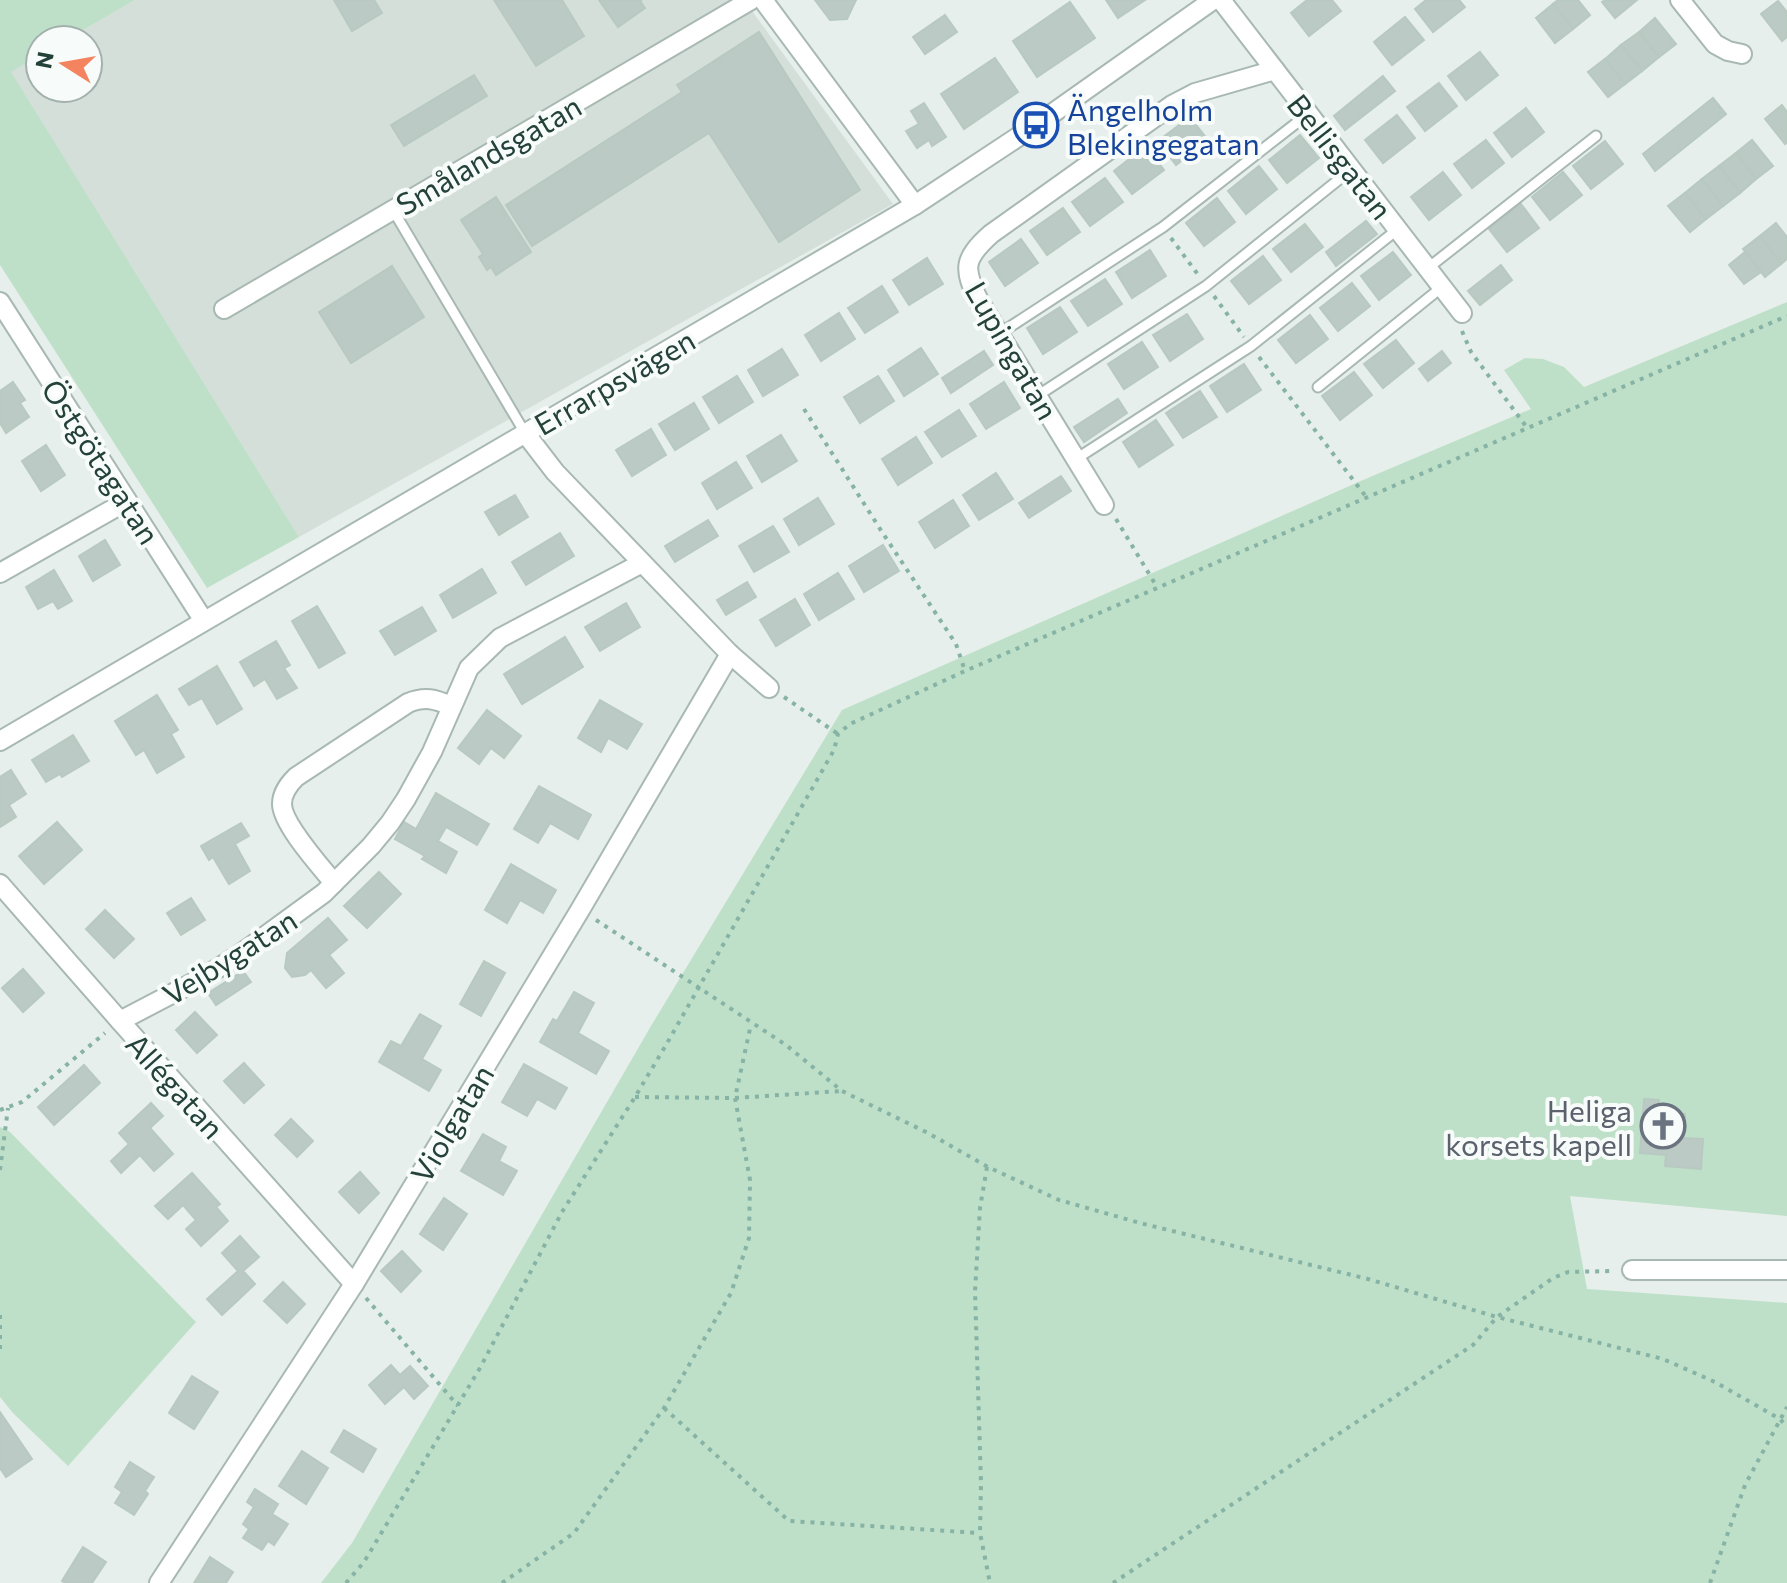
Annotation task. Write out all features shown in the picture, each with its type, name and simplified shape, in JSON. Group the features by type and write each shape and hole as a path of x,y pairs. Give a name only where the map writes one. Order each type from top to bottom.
{"street":[{"name":"Smålandsgatan","path":"224,309 751,0"},
{"path":"763,0 915,205"},
{"name":"Errarpsvägen","path":"0,741 915,205 1036,125 1213,0"},
{"name":"Bellisgatan","path":"1221,0 1462,313"},
{"path":"1680,0 1715,44 1742,54"},
{"name":"Lupingatan","path":"1104,505 979,301 968,277 970,259 980,243 991,234 1142,125 1185,98 1275,70"},
{"name":"Östgötagatan","path":"0,302 204,621"},
{"path":"525,433 555,472 642,563 730,654 769,688"},
{"path":"0,573 127,501"},
{"name":"Vejbygatan","path":"120,1021 229,961 296,915 334,883 371,846 406,799 432,752 469,668 500,638 642,563"},
{"name":"Violgatan","path":"159,1583 354,1284 730,654"},
{"path":"334,883 302,843 283,812 282,802 289,784 408,703 428,698 451,706"},
{"name":"Allégatan","path":"0,884 354,1284"},
{"path":"1632,1270 1787,1270"}],"lane":[{"path":"999,334 1163,227 1308,114"},
{"path":"1428,268 1596,136"},
{"path":"1037,396 1206,286 1352,169"},
{"path":"393,210 525,433"},
{"path":"1076,459 1251,346 1398,229"},
{"path":"1318,387 1442,287"}],"path":[{"path":"1163,227 1367,498"},
{"path":"1462,313 1462,330 1471,352 1528,430"},
{"path":"346,1583 364,1562 458,1406 562,1212 635,1097 834,750 838,734 850,724 965,671 1787,316"},
{"path":"804,409 956,644 965,671"},
{"path":"1104,505 1117,519 1157,587"},
{"path":"769,688 838,734"},
{"path":"580,910 786,1045 842,1091 1059,1200 1663,1359 1715,1382 1780,1419 1787,1427"},
{"path":"0,1110 22,1102 120,1021"},
{"path":"502,1583 574,1533 664,1408 731,1293 749,1238 750,1180 735,1098 751,1023"},
{"path":"635,1097 735,1098 842,1091"},
{"path":"0,1170 8,1108"},
{"path":"988,1167 980,1208 975,1291 980,1533 990,1583"},
{"path":"1113,1583 1473,1345 1497,1317 1553,1278 1568,1272 1632,1270"},
{"path":"354,1284 458,1406"},
{"path":"0,1315 0,1350"},
{"path":"1710,1583 1745,1485 1787,1407"},
{"path":"664,1408 789,1521 980,1533"}],"shaded area":[{"path":"135,0 744,0 893,204 299,537 30,104 104,104 104,24 94,24"},
{"path":"24,64 24,95 10,72"}],"green space":[{"path":"0,0 135,0 94,24 24,24 24,64 11,72 24,93 24,104 31,104 299,537 207,588 0,265"},
{"path":"1787,302 1787,1216 1570,1196 1587,1289 1787,1303 1787,1583 321,1583 352,1543 651,1026 842,710 1531,409 1504,370 1525,358 1543,359 1564,367 1584,387"},
{"path":"0,1127 10,1132 196,1322 68,1466 0,1397"}],"building":[{"path":"334,0 374,0 382,13 352,31"},
{"path":"494,0 562,0 584,36 536,66"},
{"path":"599,0 642,0 645,8 618,27"},
{"path":"815,0 856,0 847,19 830,20"},
{"path":"1106,0 1145,0 1118,18"},
{"path":"1307,0 1332,0 1341,11 1309,36 1291,13"},
{"path":"1426,0 1459,0 1465,7 1433,32 1415,9"},
{"path":"1558,0 1578,0 1590,15 1573,29 1553,4"},
{"path":"1637,0 1615,18 1602,2"},
{"path":"1778,1 1787,12 1787,37 1782,41 1761,14"},
{"path":"1070,2 1095,38 1037,77 1013,41"},
{"path":"1553,4 1573,29 1555,43 1536,18"},
{"path":"945,15 957,32 925,54 913,37"},
{"path":"1405,17 1424,40 1392,65 1374,42"},
{"path":"1655,18 1676,44 1659,57 1639,32"},
{"path":"759,32 860,190 779,242 709,133 532,246 506,205 682,92 677,85"},
{"path":"1639,32 1659,57 1642,71 1621,45"},
{"path":"1621,45 1642,71 1625,84 1605,59"},
{"path":"1480,52 1498,75 1466,100 1448,76"},
{"path":"995,58 1018,92 964,129 941,94"},
{"path":"1605,59 1625,84 1608,97 1588,72"},
{"path":"474,75 487,96 404,146 391,125"},
{"path":"1383,76 1395,91 1345,130 1334,116"},
{"path":"1439,83 1457,106 1425,131 1407,107"},
{"path":"1713,98 1726,114 1655,171 1643,154"},
{"path":"924,103 946,137 932,146 929,140 917,148 906,131 919,124 911,111"},
{"path":"1782,105 1787,112 1785,144 1765,119"},
{"path":"1526,108 1544,132 1512,157 1494,133"},
{"path":"1397,115 1415,138 1383,163 1365,140"},
{"path":"1190,117 1208,140 1176,165 1158,141"},
{"path":"1300,135 1319,158 1287,183 1269,160"},
{"path":"1486,140 1504,163 1472,188 1454,164"},
{"path":"1752,140 1773,166 1756,179 1736,153"},
{"path":"1605,141 1623,164 1591,189 1573,166"},
{"path":"1146,146 1164,170 1132,194 1114,171"},
{"path":"1736,153 1756,179 1740,193 1719,166"},
{"path":"1259,166 1277,189 1246,214 1228,191"},
{"path":"1719,166 1740,193 1723,206 1702,179"},
{"path":"1443,172 1461,195 1429,220 1411,197"},
{"path":"1563,172 1582,195 1550,220 1532,197"},
{"path":"1105,178 1123,202 1090,226 1072,202"},
{"path":"1702,179 1723,206 1706,219 1685,193"},
{"path":"1685,193 1706,219 1690,232 1668,206"},
{"path":"496,197 531,252 496,275 491,267 487,270 479,257 483,254 461,220"},
{"path":"1217,198 1235,222 1204,246 1186,223"},
{"path":"1521,204 1539,228 1507,252 1489,229"},
{"path":"1063,208 1080,232 1047,255 1030,231"},
{"path":"1366,221 1377,234 1336,266 1326,252"},
{"path":"1776,223 1787,237 1787,259 1781,264 1760,236"},
{"path":"1305,224 1323,247 1291,272 1273,249"},
{"path":"1760,236 1781,264 1765,277 1743,249"},
{"path":"1021,239 1038,263 1005,286 989,262"},
{"path":"1150,250 1166,276 1132,298 1116,272"},
{"path":"1393,252 1411,275 1379,300 1361,276"},
{"path":"1745,252 1761,272 1744,284 1729,265"},
{"path":"1263,256 1281,280 1249,304 1231,281"},
{"path":"927,258 943,284 909,305 893,280"},
{"path":"1501,265 1512,280 1480,305 1468,291"},
{"path":"392,266 424,317 351,363 319,312"},
{"path":"1105,279 1122,304 1088,326 1071,301"},
{"path":"1352,283 1370,306 1338,331 1320,308"},
{"path":"882,286 898,312 865,333 848,308"},
{"path":"1060,307 1077,332 1043,354 1027,328"},
{"path":"839,313 855,339 821,361 805,335"},
{"path":"1187,314 1203,339 1170,361 1153,335"},
{"path":"1310,315 1328,339 1296,363 1278,340"},
{"path":"1396,340 1414,363 1383,388 1364,364"},
{"path":"1142,342 1158,367 1124,389 1108,364"},
{"path":"921,348 938,374 904,396 888,370"},
{"path":"782,349 798,375 763,396 748,370"},
{"path":"984,351 993,365 951,393 942,378"},
{"path":"1442,351 1451,363 1428,381 1419,369"},
{"path":"1244,364 1261,390 1227,412 1210,386"},
{"path":"1354,372 1372,395 1340,420 1322,396"},
{"path":"737,376 753,402 719,423 703,397"},
{"path":"878,376 894,401 860,423 844,397"},
{"path":"13,382 25,400 20,403 29,417 6,433 0,423 0,391"},
{"path":"1004,382 1020,408 986,429 970,404"},
{"path":"1200,391 1217,417 1183,438 1166,413"},
{"path":"1118,399 1127,413 1084,442 1074,427"},
{"path":"694,403 709,429 675,450 659,424"},
{"path":"959,410 976,436 942,457 925,432"},
{"path":"1156,420 1173,445 1139,467 1123,442"},
{"path":"651,429 666,455 632,476 616,450"},
{"path":"781,435 797,461 762,482 747,456"},
{"path":"916,437 932,463 898,485 882,459"},
{"path":"46,445 65,475 41,491 22,461"},
{"path":"736,462 752,488 717,509 702,483"},
{"path":"996,473 1013,499 979,520 963,495"},
{"path":"1061,476 1071,491 1029,518 1019,503"},
{"path":"515,495 528,517 499,535 485,512"},
{"path":"818,498 834,524 799,545 784,519"},
{"path":"953,500 969,526 935,548 919,522"},
{"path":"708,520 718,536 675,562 665,546"},
{"path":"773,526 789,552 754,572 739,546"},
{"path":"560,533 574,556 526,585 512,562"},
{"path":"105,540 120,565 93,581 79,556"},
{"path":"883,545 899,571 864,592 849,566"},
{"path":"482,569 496,593 453,618 440,595"},
{"path":"54,570 72,601 58,609 53,601 38,609 26,587"},
{"path":"838,573 854,599 819,620 804,594"},
{"path":"747,582 756,597 726,615 717,600"},
{"path":"795,599 810,625 776,646 760,620"},
{"path":"626,603 640,627 600,651 585,627"},
{"path":"317,606 345,653 319,668 292,621"},
{"path":"422,607 436,631 395,655 380,631"},
{"path":"565,637 583,667 522,704 504,674"},
{"path":"276,641 290,665 284,668 297,688 277,699 265,679 254,686 240,662"},
{"path":"217,666 242,709 217,724 202,698 189,705 179,689"},
{"path":"157,695 178,730 171,734 184,757 157,773 144,750 136,755 115,721"},
{"path":"600,700 642,724 627,749 608,738 601,752 578,738"},
{"path":"487,710 521,736 504,758 491,748 479,764 458,748"},
{"path":"73,735 89,761 62,777 60,774 46,782 32,760"},
{"path":"11,770 26,794 9,805 16,817 0,827 0,777"},
{"path":"539,786 591,815 578,839 550,823 538,843 514,829"},
{"path":"436,793 489,824 477,845 446,827 438,841 457,852 446,873 422,859 425,856 395,839 404,822 416,829"},
{"path":"57,822 82,850 44,884 19,856"},
{"path":"241,823 249,836 235,844 250,871 229,884 213,857 209,860 201,846"},
{"path":"511,864 556,890 543,913 520,900 507,923 485,910"},
{"path":"379,872 401,894 367,928 344,906"},
{"path":"191,898 205,920 181,935 167,913"},
{"path":"105,910 134,939 114,958 86,929"},
{"path":"328,918 347,940 329,955 344,973 326,988 311,970 305,975 292,977 285,968 287,953"},
{"path":"484,961 505,973 481,1016 460,1004"},
{"path":"23,969 44,993 23,1012 2,988"},
{"path":"243,971 251,982 216,1005 208,993"},
{"path":"574,992 594,1003 578,1033 609,1051 596,1074 540,1042"},
{"path":"195,1012 217,1035 197,1053 176,1030"},
{"path":"420,1014 441,1026 422,1059 441,1070 429,1091 379,1062 391,1041 401,1046"},
{"path":"244,1063 264,1085 244,1103 224,1081"},
{"path":"524,1064 567,1088 555,1109 537,1099 527,1116 502,1102"},
{"path":"84,1065 100,1083 54,1125 38,1107"},
{"name":"Heliga korsets kapell","path":"1644,1099 1659,1100 1658,1112 1685,1114 1684,1138 1703,1139 1701,1169 1665,1166 1666,1155 1640,1153"},
{"path":"151,1103 163,1116 150,1128 173,1154 154,1171 140,1155 121,1173 111,1161 129,1144 119,1133"},
{"path":"291,1119 313,1141 297,1157 275,1135"},
{"path":"483,1134 506,1147 499,1161 517,1171 503,1195 461,1171"},
{"path":"360,1172 379,1193 359,1213 339,1192"},
{"path":"192,1173 220,1204 216,1207 228,1221 201,1246 186,1229 196,1220 183,1205 168,1219 155,1206"},
{"path":"444,1198 467,1214 443,1250 420,1234"},
{"path":"240,1236 259,1257 243,1271 255,1284 222,1315 207,1299 238,1271 222,1253"},
{"path":"402,1251 421,1271 401,1292 381,1271"},
{"path":"283,1282 305,1304 287,1323 264,1301"},
{"path":"391,1365 400,1375 410,1366 428,1386 414,1399 404,1387 385,1404 369,1385"},
{"path":"192,1376 218,1392 194,1429 169,1413"},
{"path":"0,1412 32,1459 6,1477 0,1468"},
{"path":"344,1430 376,1449 363,1472 331,1452"},
{"path":"302,1451 328,1468 306,1504 279,1486"},
{"path":"130,1462 154,1477 145,1491 148,1494 134,1515 115,1503 122,1492 115,1487"},
{"path":"255,1489 278,1504 272,1514 288,1524 274,1545 268,1541 262,1550 243,1538 249,1529 243,1524 254,1507 247,1502"},
{"path":"83,1547 106,1562 92,1583 65,1583 62,1581"},
{"path":"210,1557 233,1572 226,1583 194,1583"}],"place":[{"name":"Ängelholm Blekingegatan","path":"1036,125"},
{"name":"Heliga korsets kapell","path":"1663,1126"}]}
